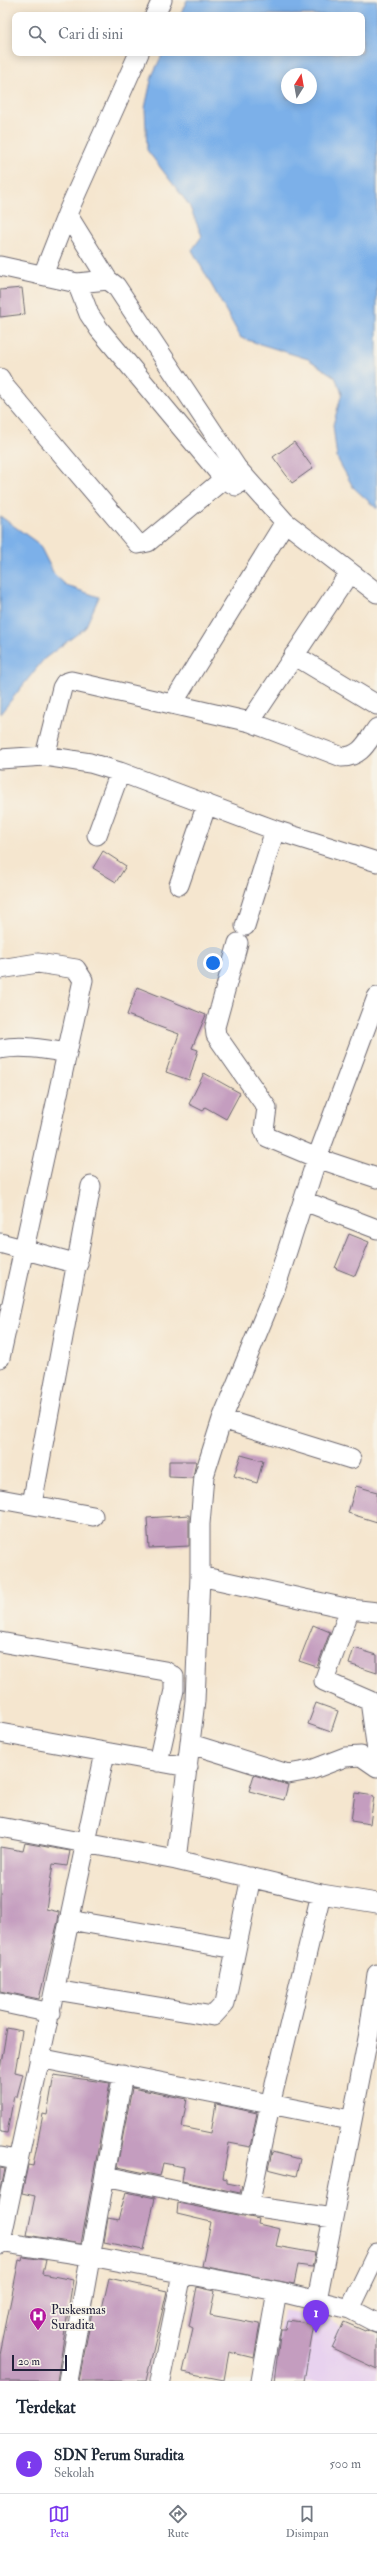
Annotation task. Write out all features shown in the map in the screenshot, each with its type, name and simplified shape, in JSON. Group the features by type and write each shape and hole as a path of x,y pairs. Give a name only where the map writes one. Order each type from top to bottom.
{"street":[{"path":"156,12 162,0"},
{"path":"43,275 67,214 138,56"},
{"path":"67,214 108,280 116,286 231,474"},
{"path":"0,266 76,283 108,280"},
{"path":"76,283 89,314 99,329 231,474 271,507 285,522 377,593"},
{"path":"0,378 5,387 138,544 148,542 231,474"},
{"path":"173,703 285,522"},
{"path":"250,722 350,572"},
{"path":"294,656 377,705"},
{"path":"45,756 65,683 71,681 173,703 250,722 342,757 352,757 360,752 377,728"},
{"path":"0,759 45,756 90,763 120,772 275,830 375,859"},
{"path":"97,836 120,772"},
{"path":"179,885 207,804"},
{"path":"275,830 241,935 215,1027 216,1035 267,1108 264,1130 267,1137 317,1158 377,1178"},
{"path":"0,969 38,963 76,969 83,980 0,1358"},
{"path":"176,1860 191,1744 200,1576 200,1524 204,1476 222,1420 273,1295 317,1158 377,997"},
{"path":"0,1049 15,1046 34,1047 67,1053"},
{"path":"32,1504 92,1186"},
{"path":"304,1202 377,1229"},
{"path":"0,1243 78,1264"},
{"path":"222,1420 351,1459"},
{"path":"0,1499 93,1516"},
{"path":"200,1576 350,1609 377,1612"},
{"path":"350,1609 324,1681 370,1701 377,1751"},
{"path":"0,1642 165,1671 174,1677 174,1690 158,1762"},
{"path":"0,1733 188,1767"},
{"path":"191,1744 288,1774 311,1770 345,1757 360,1756 377,1767"},
{"path":"105,1753 69,1920 51,2013 39,2058 8,2159 0,2243 90,2256 277,2291 350,2309 377,2323"},
{"path":"0,1827 176,1860 321,1894 377,1903"},
{"path":"56,1990 213,2016 225,2003 251,1877"},
{"path":"249,2206 270,2106 321,1894"},
{"path":"69,1920 236,1949"},
{"path":"317,2300 350,2120 373,2034 377,1974"},
{"path":"0,2002 51,2013"},
{"path":"39,2058 123,2074 270,2106 350,2120"},
{"path":"68,2381 123,2074"},
{"path":"105,2176 249,2206 333,2218"},
{"path":"350,2309 377,2253"},
{"path":"160,2381 182,2274"},
{"path":"261,2381 277,2291"}],"shaded area":[{"path":"283,2310 330,2319 377,2347 377,2381 270,2381"}],"water":[{"path":"187,0 377,0 377,509 353,487 337,458 333,425 342,393 335,377 308,359 241,338 192,250 202,236 189,205 147,150 145,108 152,76 162,56 365,56 365,12 181,12"},
{"path":"0,516 39,544 54,574 67,586 99,597 85,628 44,659 0,714"}],"building":[{"path":"22,288 25,314 0,317 0,290"},
{"path":"294,442 313,468 292,483 273,457"},
{"path":"103,851 126,866 116,882 93,868"},
{"path":"137,987 206,1015 192,1048 198,1050 189,1080 166,1072 179,1034 127,1015"},
{"path":"204,1073 240,1093 226,1119 205,1107 203,1111 189,1104"},
{"path":"349,1234 369,1242 355,1276 335,1268"},
{"path":"241,1455 263,1461 257,1483 234,1476"},
{"path":"169,1461 196,1461 193,1478 169,1477"},
{"path":"356,1486 377,1492 377,1522 348,1513"},
{"path":"189,1515 189,1546 149,1548 147,1518"},
{"path":"313,1625 330,1632 317,1667 299,1661"},
{"path":"354,1648 377,1655 377,1673 349,1664"},
{"path":"316,1703 338,1711 331,1732 308,1724"},
{"path":"254,1775 288,1785 284,1800 249,1791"},
{"path":"355,1793 374,1796 370,1824 351,1821"},
{"path":"25,1843 70,1851 67,1866 53,1864 46,1909 59,1912 39,1999 0,1991 0,1847 23,1851"},
{"path":"7,2028 22,2031 15,2072 23,2074 17,2096 14,2096 7,2133 0,2132 0,2069"},
{"path":"54,2075 110,2083 81,2244 27,2235 35,2196 22,2193 28,2165 33,2166 43,2114 47,2115"},
{"path":"132,2088 187,2099 182,2127 211,2133 216,2104 257,2113 250,2147 229,2143 223,2178 227,2179 227,2183 242,2186 240,2193 182,2181 184,2167 163,2163 160,2176 117,2167"},
{"path":"272,2152 300,2159 296,2176 268,2169"},
{"path":"0,2168 5,2169 1,2189 0,2189"},
{"path":"126,2192 155,2198 144,2250 104,2242 108,2218 118,2220"},
{"path":"178,2203 259,2219 258,2224 280,2229 276,2246 315,2253 312,2267 298,2265 294,2284 202,2266 211,2222 177,2214"},
{"name":"Puskesmas Suradita","path":"23,2257 46,2260 43,2274 73,2280 57,2381 0,2381 0,2354 19,2260 22,2261"},
{"path":"109,2278 167,2291 146,2381 79,2381 92,2312 101,2313"},
{"path":"197,2287 215,2291 210,2315 260,2324 254,2358 229,2352 224,2380 183,2372 193,2328 189,2326"},
{"path":"288,2320 314,2324 304,2381 274,2381 281,2329 286,2329"},
{"path":"344,2322 365,2331 366,2330 377,2334 377,2369 332,2348"}],"place":[{"name":"Puskesmas Suradita","path":"38,2331"},
{"name":"SDN Perum Suradita","path":"316,2333"}]}
